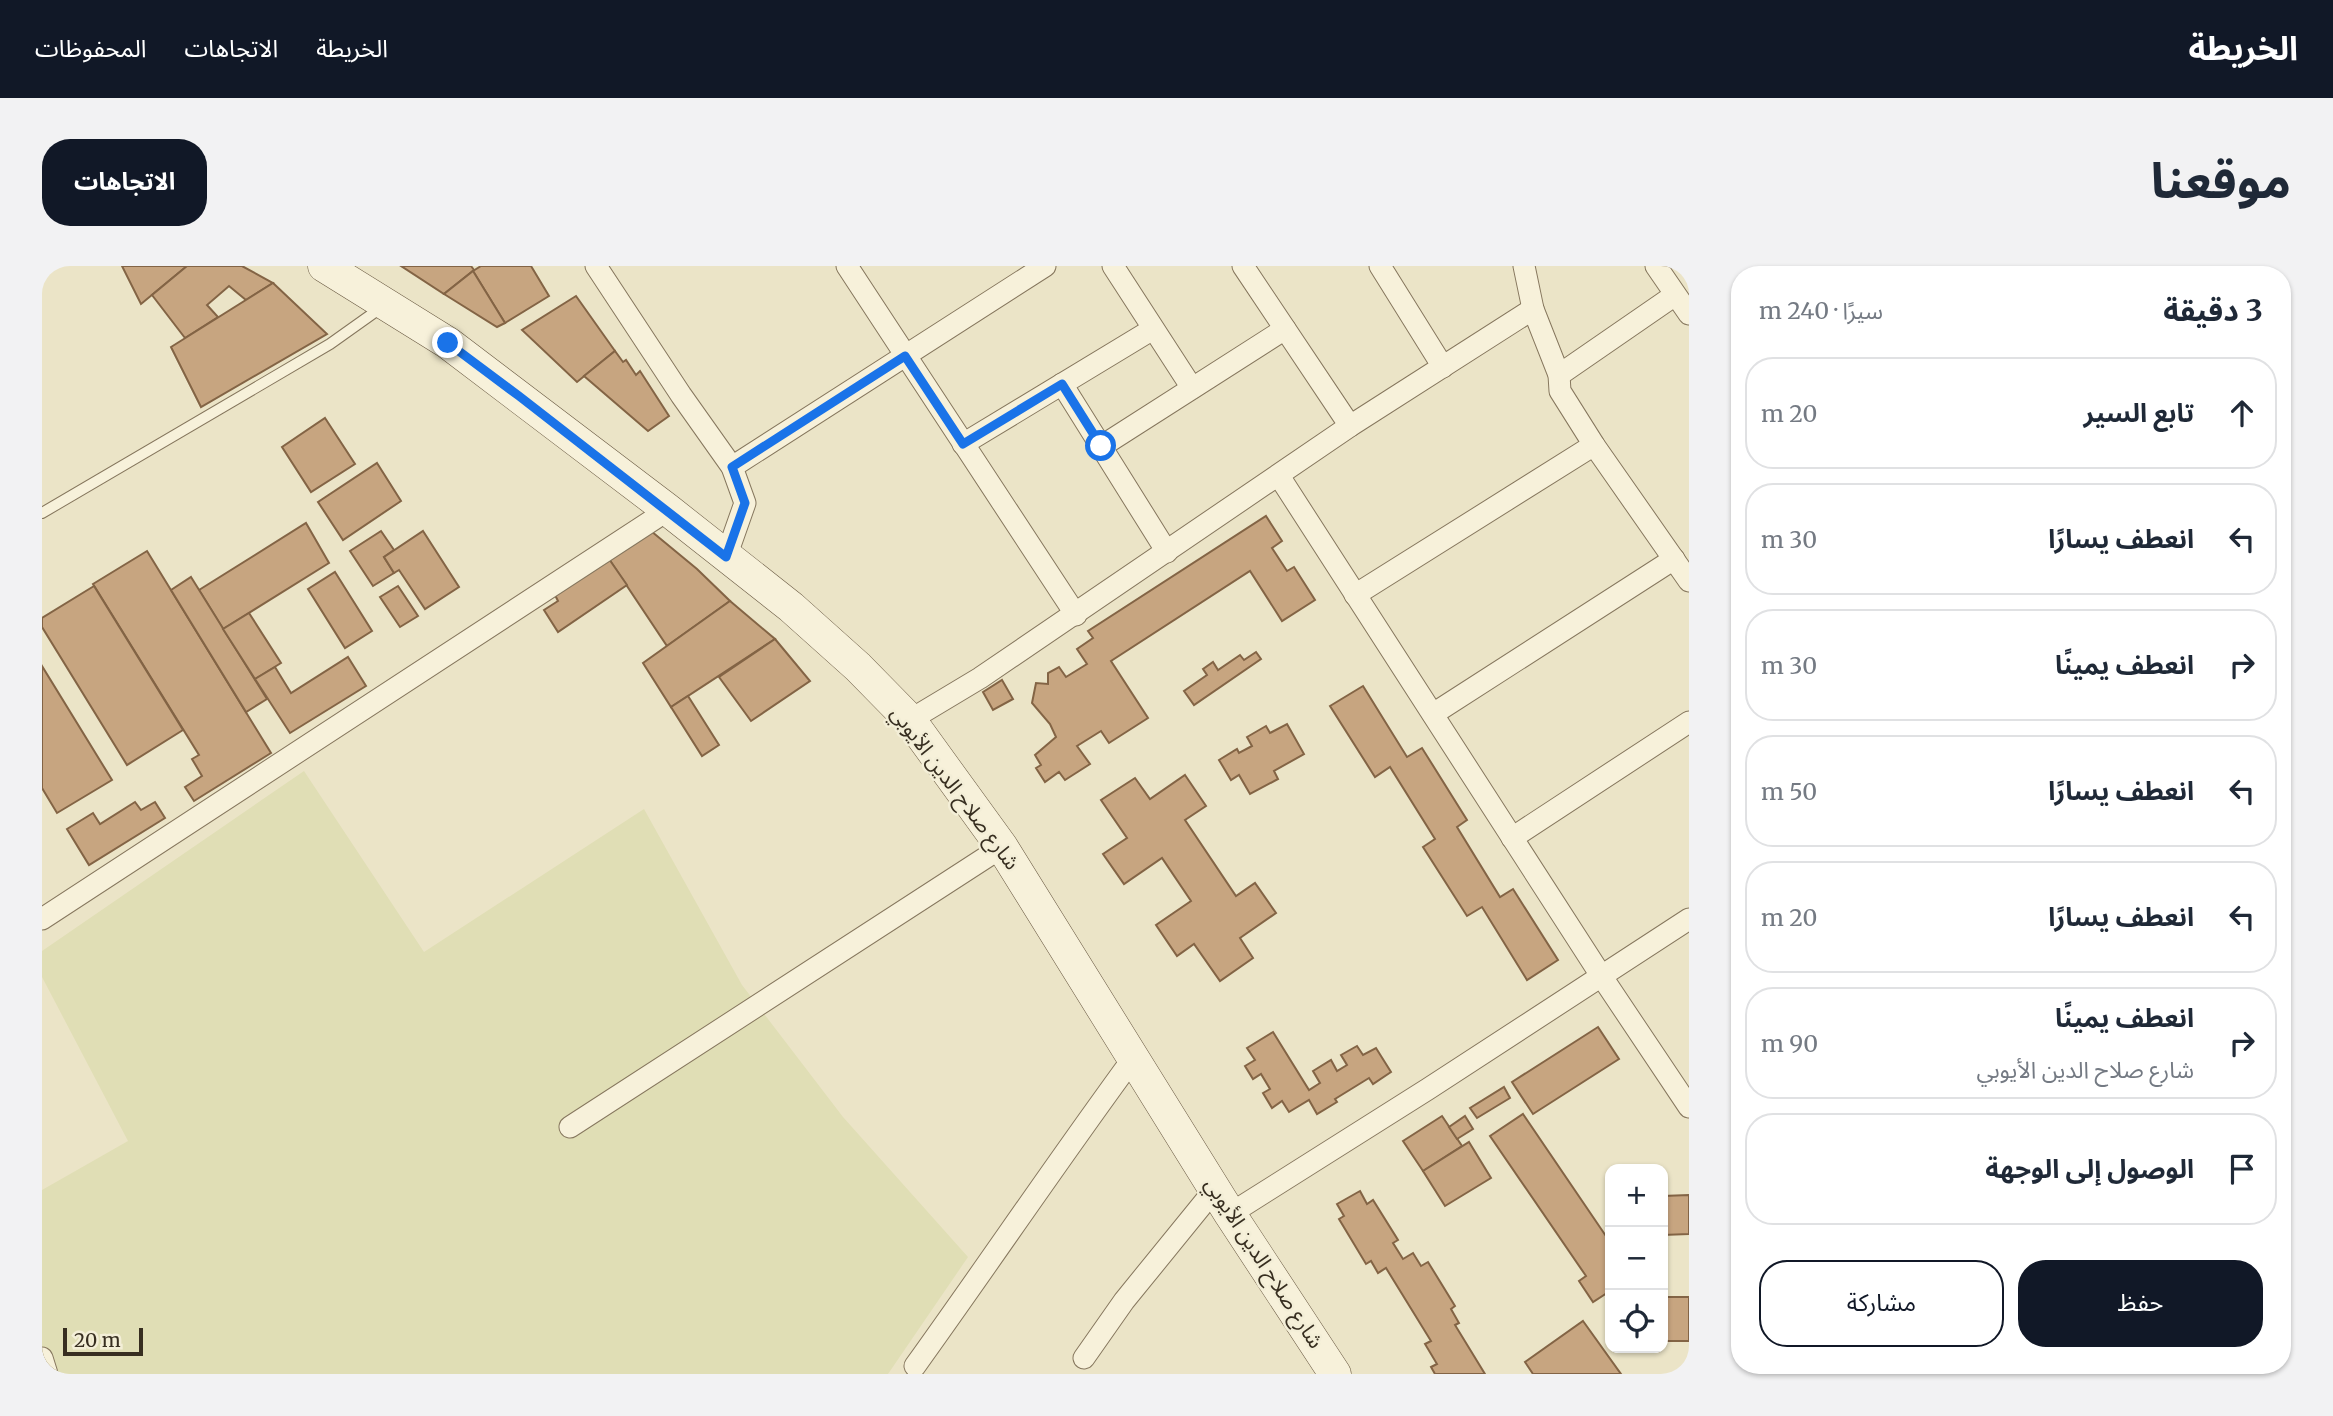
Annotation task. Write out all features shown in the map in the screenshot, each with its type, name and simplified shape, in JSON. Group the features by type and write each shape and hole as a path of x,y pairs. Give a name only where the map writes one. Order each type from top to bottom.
{"main road":[{"name":"شارع صلاح الدين الأيوبي","path":"324,266 448,343 667,510 801,615 910,720 1002,847 1222,1201 1335,1374"}],"street":[{"path":"596,266 732,467 745,503 726,557"},
{"path":"847,266 1076,615"},
{"path":"732,467 1045,266"},
{"path":"1113,266 1192,388"},
{"path":"1244,266 1350,426"},
{"path":"1380,266 1443,367"},
{"path":"1524,266 1533,309 1559,375 1560,391 1594,445 1689,581"},
{"path":"1559,375 1684,305 1656,266"},
{"path":"910,720 1076,615 1350,426 1533,309"},
{"path":"963,444 1153,328"},
{"path":"1101,446 1285,330"},
{"path":"1062,384 1167,552"},
{"path":"1355,595 1594,445"},
{"path":"1279,476 1602,977 1689,1107"},
{"path":"42,919 667,510"},
{"path":"1433,715 1674,559"},
{"path":"1512,838 1689,722"},
{"path":"570,1128 1002,847"},
{"path":"1084,1358 1124,1301 1222,1201 1602,977 1689,919"},
{"path":"915,1366 997,1252 1055,1164 1134,1057"},
{"path":"42,1358 47,1374"}],"lane":[{"path":"42,513 330,344 387,304"}],"shaded area":[{"path":"304,771 424,952 644,809 742,985 843,1117 968,1257 888,1374 42,1374 42,1190 128,1141 42,977 42,951"}],"building":[{"path":"122,266 187,266 141,304"},
{"path":"187,266 242,266 273,283 246,300 229,286 207,305 218,317 185,338 152,295"},
{"path":"401,266 471,266 474,270 444,294"},
{"path":"481,266 531,266 549,296 505,323 473,271"},
{"path":"473,271 505,323 497,327 444,294"},
{"path":"273,283 327,334 201,407 171,347"},
{"path":"576,296 615,351 577,382 522,330"},
{"path":"615,351 623,362 626,360 636,375 640,371 669,416 648,431 584,376"},
{"path":"325,418 355,464 311,492 282,447"},
{"path":"377,463 401,501 343,540 318,502"},
{"path":"1266,516 1282,541 1272,548 1287,571 1294,567 1315,600 1282,621 1250,571 1111,661 1148,718 1109,743 1101,731 1077,746 1090,764 1065,780 1059,772 1045,782 1036,768 1041,765 1035,755 1056,737 1050,724 1032,703 1036,683 1048,684 1048,673 1059,667 1066,677 1087,664 1077,649 1093,638 1088,631"},
{"path":"306,523 329,563 223,629 199,590"},
{"path":"381,531 394,550 384,557 394,573 373,586 350,551"},
{"path":"423,531 459,587 425,609 399,570 394,573 384,557"},
{"path":"651,531 730,601 667,646 609,559"},
{"path":"147,551 271,753 194,801 185,787 202,776 192,759 199,755 93,584"},
{"path":"609,559 627,585 558,632 544,610 558,601 555,595"},
{"path":"335,572 372,631 345,648 308,589"},
{"path":"191,577 267,699 246,712 171,590"},
{"path":"94,586 183,730 127,765 42,627 42,618"},
{"path":"398,586 418,616 400,627 380,597"},
{"path":"730,601 775,639 671,707 643,663"},
{"path":"249,613 281,663 255,679 223,629"},
{"path":"775,639 810,681 751,721 719,677"},
{"path":"1256,652 1261,659 1194,705 1184,691 1207,675 1203,669 1213,662 1218,670 1240,655 1244,660"},
{"path":"348,657 366,686 290,733 255,679 275,667 291,693"},
{"path":"42,666 112,780 57,813 42,788"},
{"path":"1002,680 1013,699 993,710 983,692"},
{"path":"1363,686 1407,757 1422,748 1467,820 1457,827 1500,897 1513,889 1558,960 1527,980 1482,907 1467,916 1423,847 1435,839 1390,767 1375,777 1330,706"},
{"path":"688,696 719,745 702,756 671,707"},
{"path":"1287,724 1304,754 1274,771 1278,779 1250,794 1239,775 1231,780 1219,760 1237,749 1239,753 1252,746 1247,737 1266,726 1270,733"},
{"path":"1185,775 1206,806 1185,820 1236,896 1255,883 1276,913 1240,938 1253,958 1220,981 1194,944 1177,956 1156,925 1191,901 1162,858 1124,884 1103,854 1127,838 1101,800 1135,778 1150,799"},
{"path":"135,802 141,810 155,802 165,818 89,865 67,829 93,813 100,824"},
{"path":"1598,1027 1619,1059 1533,1114 1512,1082"},
{"path":"1273,1032 1309,1090 1320,1083 1313,1071 1331,1060 1337,1071 1347,1065 1341,1055 1357,1046 1363,1055 1376,1048 1391,1072 1373,1084 1369,1078 1317,1114 1309,1100 1289,1112 1282,1101 1272,1108 1263,1093 1270,1089 1261,1074 1253,1079 1245,1066 1255,1060 1247,1048"},
{"path":"1504,1087 1510,1098 1477,1118 1470,1108"},
{"path":"1523,1114 1605,1235 1605,1294 1593,1302 1579,1281 1586,1276 1490,1136"},
{"path":"1442,1116 1462,1146 1423,1171 1403,1141"},
{"path":"1465,1116 1473,1129 1457,1139 1449,1127"},
{"path":"1469,1142 1491,1178 1445,1206 1423,1171"},
{"path":"1360,1191 1367,1204 1373,1200 1398,1240 1393,1243 1403,1259 1413,1253 1421,1266 1428,1262 1455,1306 1451,1309 1459,1323 1455,1325 1485,1374 1435,1374 1431,1367 1437,1364 1425,1344 1431,1341 1386,1268 1378,1273 1371,1261 1366,1264 1339,1219 1344,1216 1337,1204"},
{"path":"1689,1195 1689,1234 1668,1235 1668,1196"},
{"path":"1668,1297 1689,1297 1689,1341 1668,1341"},
{"path":"1583,1321 1621,1374 1533,1374 1525,1362"}],"route":[{"path":"448,343 726,557 745,503 732,467 905,356 963,444 1062,384 1101,446"}]}
